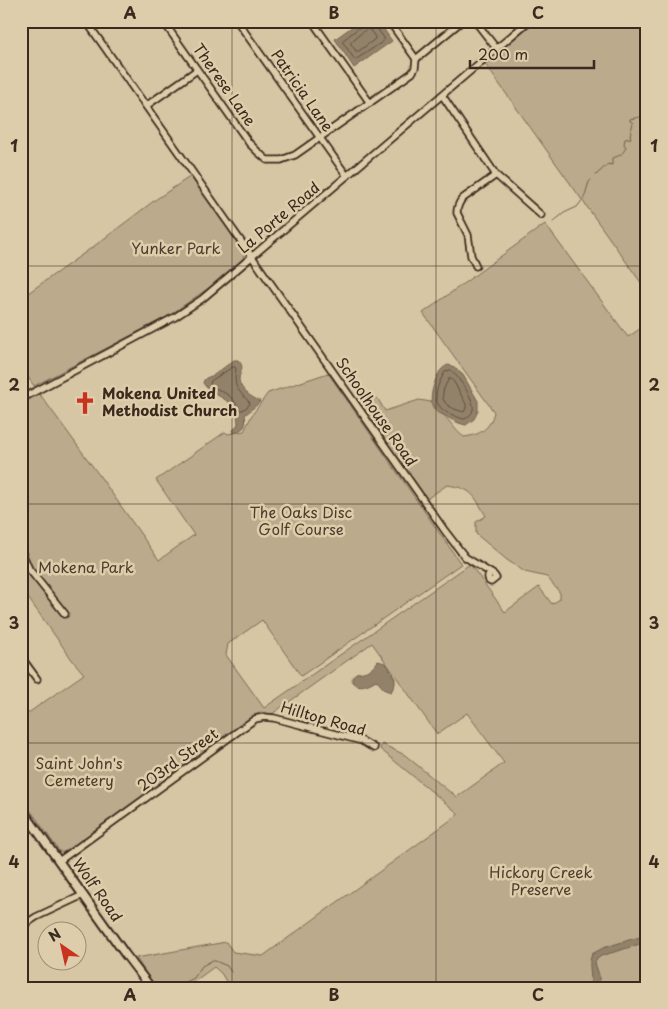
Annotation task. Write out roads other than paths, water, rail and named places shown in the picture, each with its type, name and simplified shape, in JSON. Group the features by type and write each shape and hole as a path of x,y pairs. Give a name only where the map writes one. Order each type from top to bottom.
{"main road":[{"name":"Wolf Road","path":"22,810 149,986"}],"street":[{"path":"86,21 146,106 198,70"},
{"name":"Therese Lane","path":"163,21 252,146 267,160 281,160 295,155 320,138"},
{"name":"Patricia Lane","path":"237,21 347,176"},
{"path":"312,21 370,103"},
{"path":"320,138 412,73 415,68 416,59 389,21"},
{"path":"416,59 462,21"},
{"path":"476,21 496,48"},
{"name":"La Porte Road","path":"21,399 175,317 202,298 529,21"},
{"path":"442,95 496,175 541,215"},
{"name":"Schoolhouse Road","path":"146,106 465,557 490,573"},
{"path":"476,266 471,256 468,235 457,213 457,209 462,199 496,175"},
{"path":"21,455 21,501"},
{"path":"21,550 29,569 65,614"},
{"path":"21,657 37,679"},
{"name":"Hilltop Road","path":"264,717 362,741 374,748"},
{"name":"203rd Street","path":"59,861 255,719 264,717"},
{"path":"21,927 36,917 84,895"}],"water":[{"path":"360,21 378,21 392,41 354,68 335,39"},
{"path":"234,360 238,360 242,365 239,377 240,384 250,396 260,401 245,415 246,422 244,427 233,433 238,424 233,407 203,383 206,378 214,375"},
{"path":"448,365 453,366 463,375 478,401 478,411 474,419 466,425 438,413 432,406 432,392 436,379 441,370"},
{"path":"378,661 388,666 395,679 391,692 385,690 376,680 361,686 352,682 352,678 356,673 369,670"},
{"path":"647,934 647,942 601,956 596,960 599,988 590,988 590,962 592,954 603,948"}],"waterway":[{"path":"596,175 608,164 612,165 612,158 624,151 626,147 624,144 625,139 631,138 633,123 630,119 646,114"},
{"path":"553,222 564,213 577,207 584,198 591,180"},
{"path":"176,984 194,978 202,966 213,960 227,966 231,972"}],"place":[{"name":"Mokena United Methodist Church","path":"85,403"}],"park label":[{"name":"Yunker Park","path":"176,249"},
{"name":"The Oaks Disc Golf Course","path":"301,522"},
{"name":"Mokena Park","path":"86,568"},
{"name":"Saint John's Cemetery","path":"79,772"},
{"name":"Hickory Creek Preserve","path":"541,882"}]}
